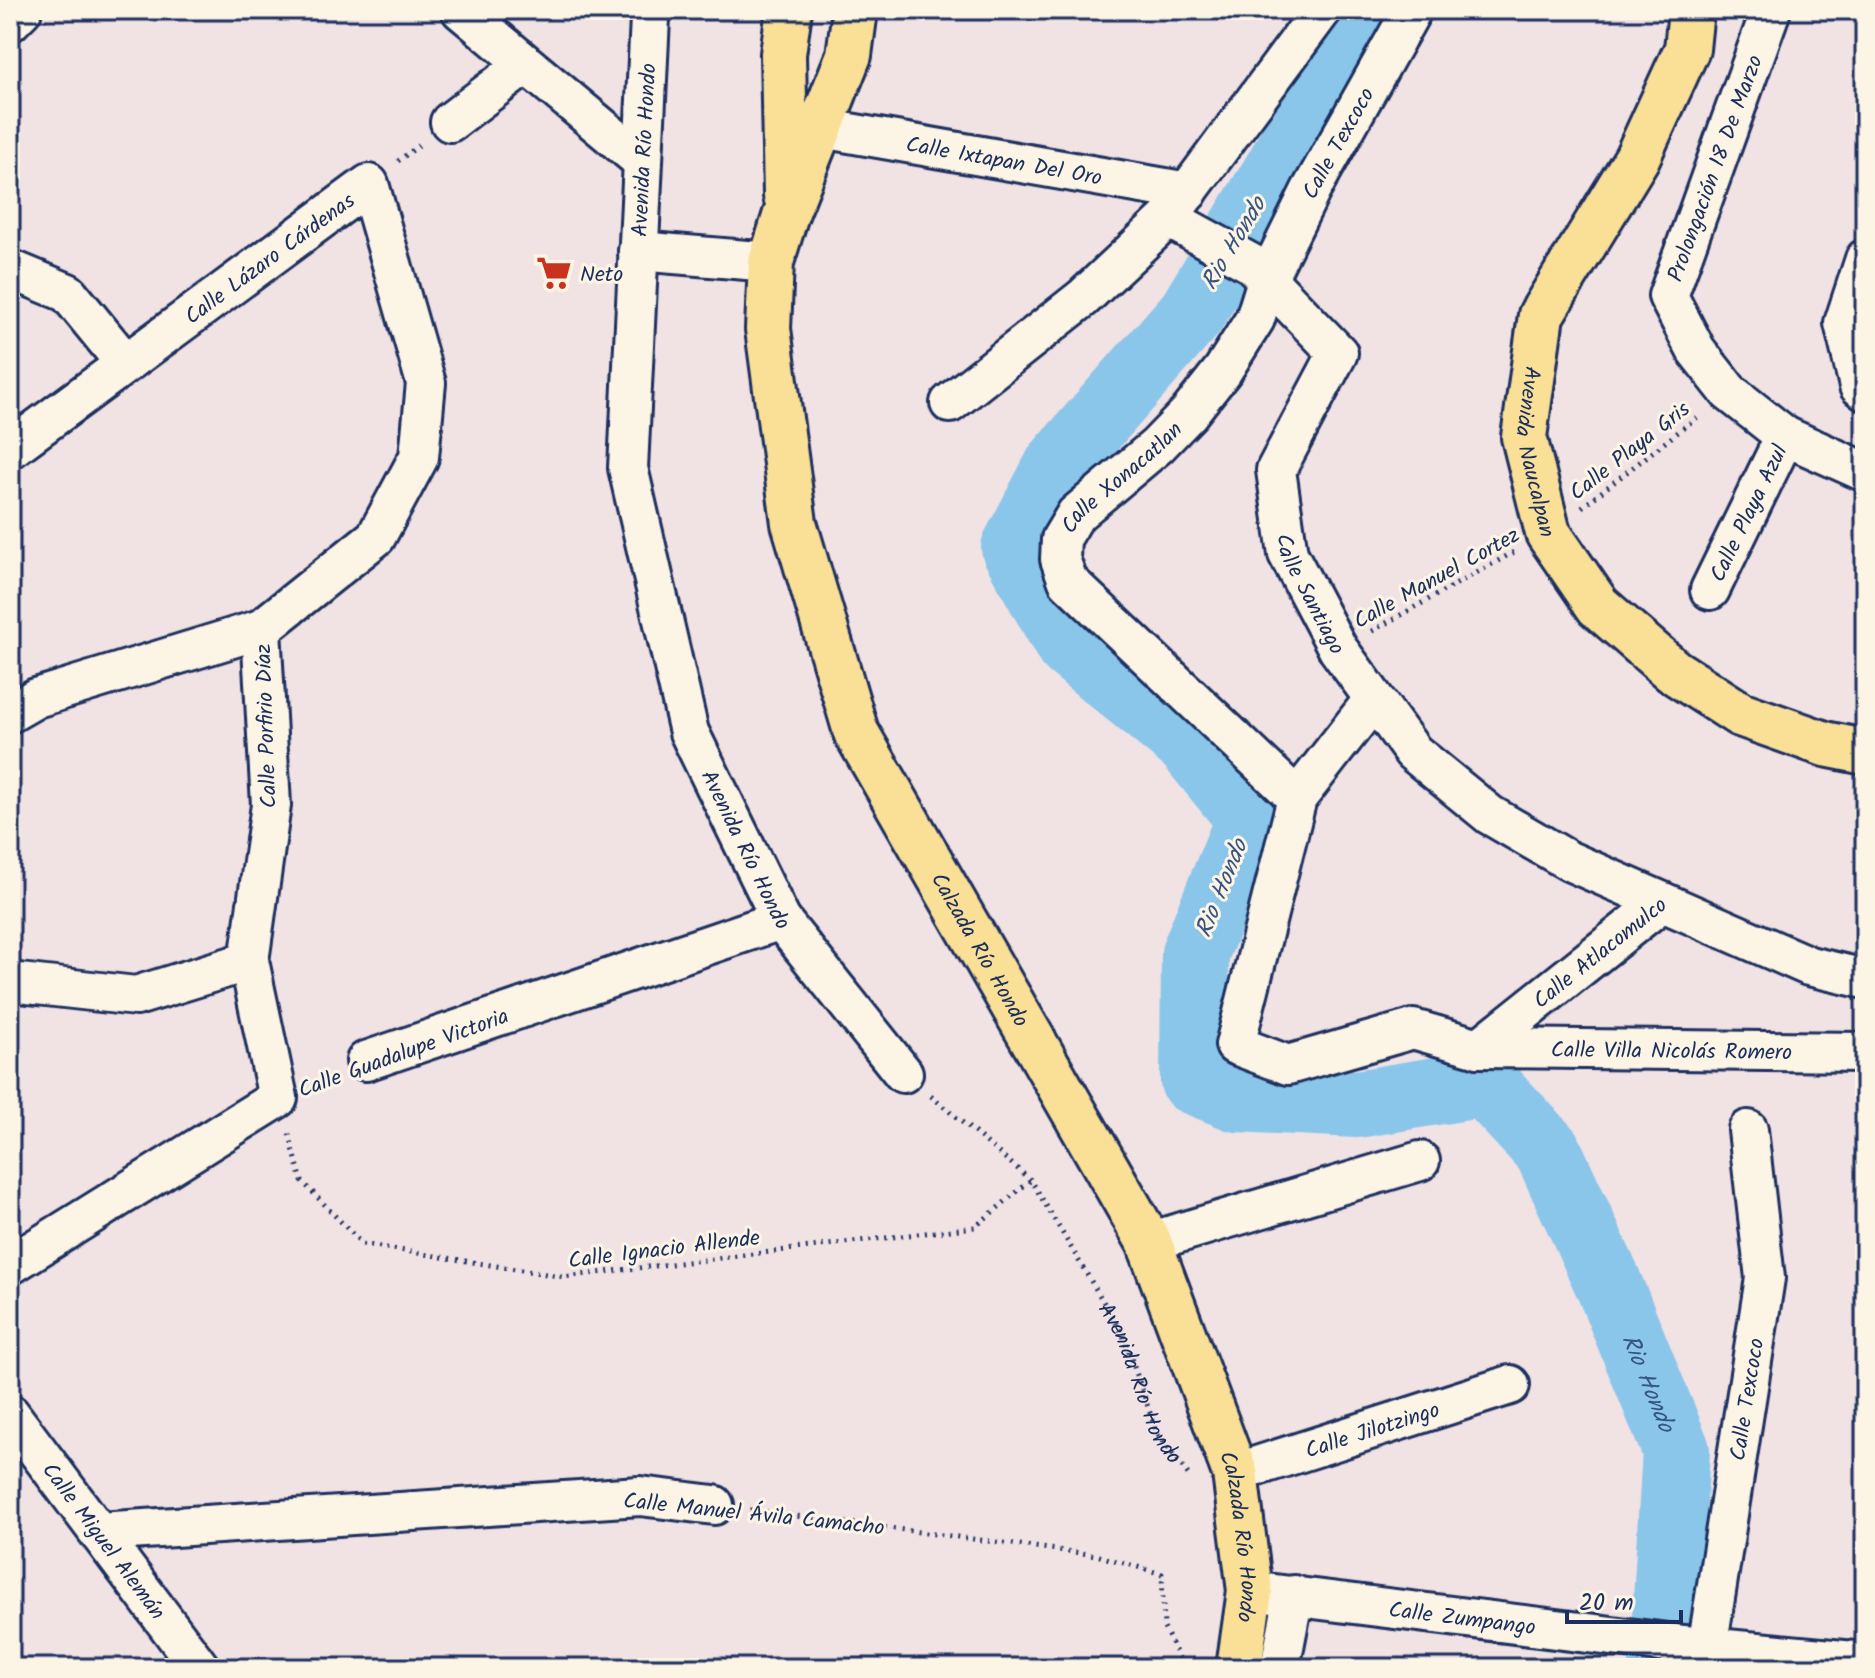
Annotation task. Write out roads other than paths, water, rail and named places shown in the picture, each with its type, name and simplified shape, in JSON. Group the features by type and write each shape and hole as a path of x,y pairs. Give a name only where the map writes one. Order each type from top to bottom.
{"main road":[{"name":"Calzada Río Hondo","path":"786,214 783,54 789,10"},
{"name":"Calzada Río Hondo","path":"855,10 849,55 786,214 771,262 768,329 794,523 856,732 1149,1242 1214,1477 1250,1591 1239,1668"},
{"name":"Avenida Naucalpan","path":"1691,10 1687,49 1637,158 1541,315 1524,437 1548,533 1598,606 1673,671 1740,714 1825,744 1865,752"}],"street":[{"path":"10,22 22,10"},
{"path":"461,10 509,39 642,161"},
{"path":"950,403 1083,298 1178,205 1322,10"},
{"name":"Calle Texcoco","path":"1260,270 1311,190 1412,10"},
{"name":"Prolongación 18 De Marzo","path":"1771,10 1668,296 1696,350 1729,392 1785,436 1865,472"},
{"name":"Avenida Río Hondo","path":"650,18 628,468 689,732 781,920 903,1073"},
{"path":"450,122 509,39"},
{"name":"Calle Ixtapan Del Oro","path":"821,128 1178,205"},
{"name":"Calle Lázaro Cárdenas","path":"10,449 369,184"},
{"name":"Calle Porfirio Díaz","path":"278,1098 249,961 271,805 261,629 376,537 419,457 426,383 369,184"},
{"name":"Calle Santiago","path":"1178,205 1201,238 1260,270 1338,353 1276,470 1288,554 1338,649 1413,752 1490,815 1569,861 1662,902"},
{"path":"638,251 771,262"},
{"path":"1865,259 1844,323 1859,386 1865,391"},
{"path":"10,269 68,293 125,363"},
{"name":"Calle Xonacatlan","path":"1260,270 1255,319 1223,370 1189,413 1157,446 1076,514 1061,539 1060,559 1068,581 1297,798"},
{"name":"Calle Playa Azul","path":"1710,590 1785,436"},
{"path":"10,713 36,698 261,629"},
{"path":"1374,699 1297,798 1235,1045 1288,1065 1413,1029 1479,1048"},
{"name":"Calle Atlacomulco","path":"1479,1048 1662,902 1809,966 1865,979"},
{"name":"Calle Guadalupe Victoria","path":"366,1061 781,920"},
{"path":"10,982 136,996 249,961"},
{"name":"Calle Villa Nicolás Romero","path":"1479,1048 1865,1052"},
{"name":"Calle Guadalupe Victoria","path":"10,1265 278,1098"},
{"name":"Calle Texcoco","path":"1699,1653 1765,1278 1748,1130"},
{"path":"1149,1242 1420,1161"},
{"name":"Calle Jilotzingo","path":"1214,1477 1510,1385"},
{"name":"Calle Miguel Alemán","path":"10,1414 200,1668"},
{"name":"Calle Manuel Ávila Camacho","path":"99,1532 640,1496 714,1505"},
{"name":"Calle Zumpango","path":"1250,1591 1614,1637 1699,1653 1865,1662"},
{"path":"1280,1668 1294,1595"}],"waterway":[{"name":"Rio Hondo","path":"1363,10 1279,168 1191,314 1058,466 1015,548 1068,644 1189,743 1250,818 1195,953 1194,1081 1237,1098 1357,1104 1485,1083 1548,1151 1608,1283 1676,1450 1663,1668"}],"place":[{"name":"Neto","path":"554,273"}]}
